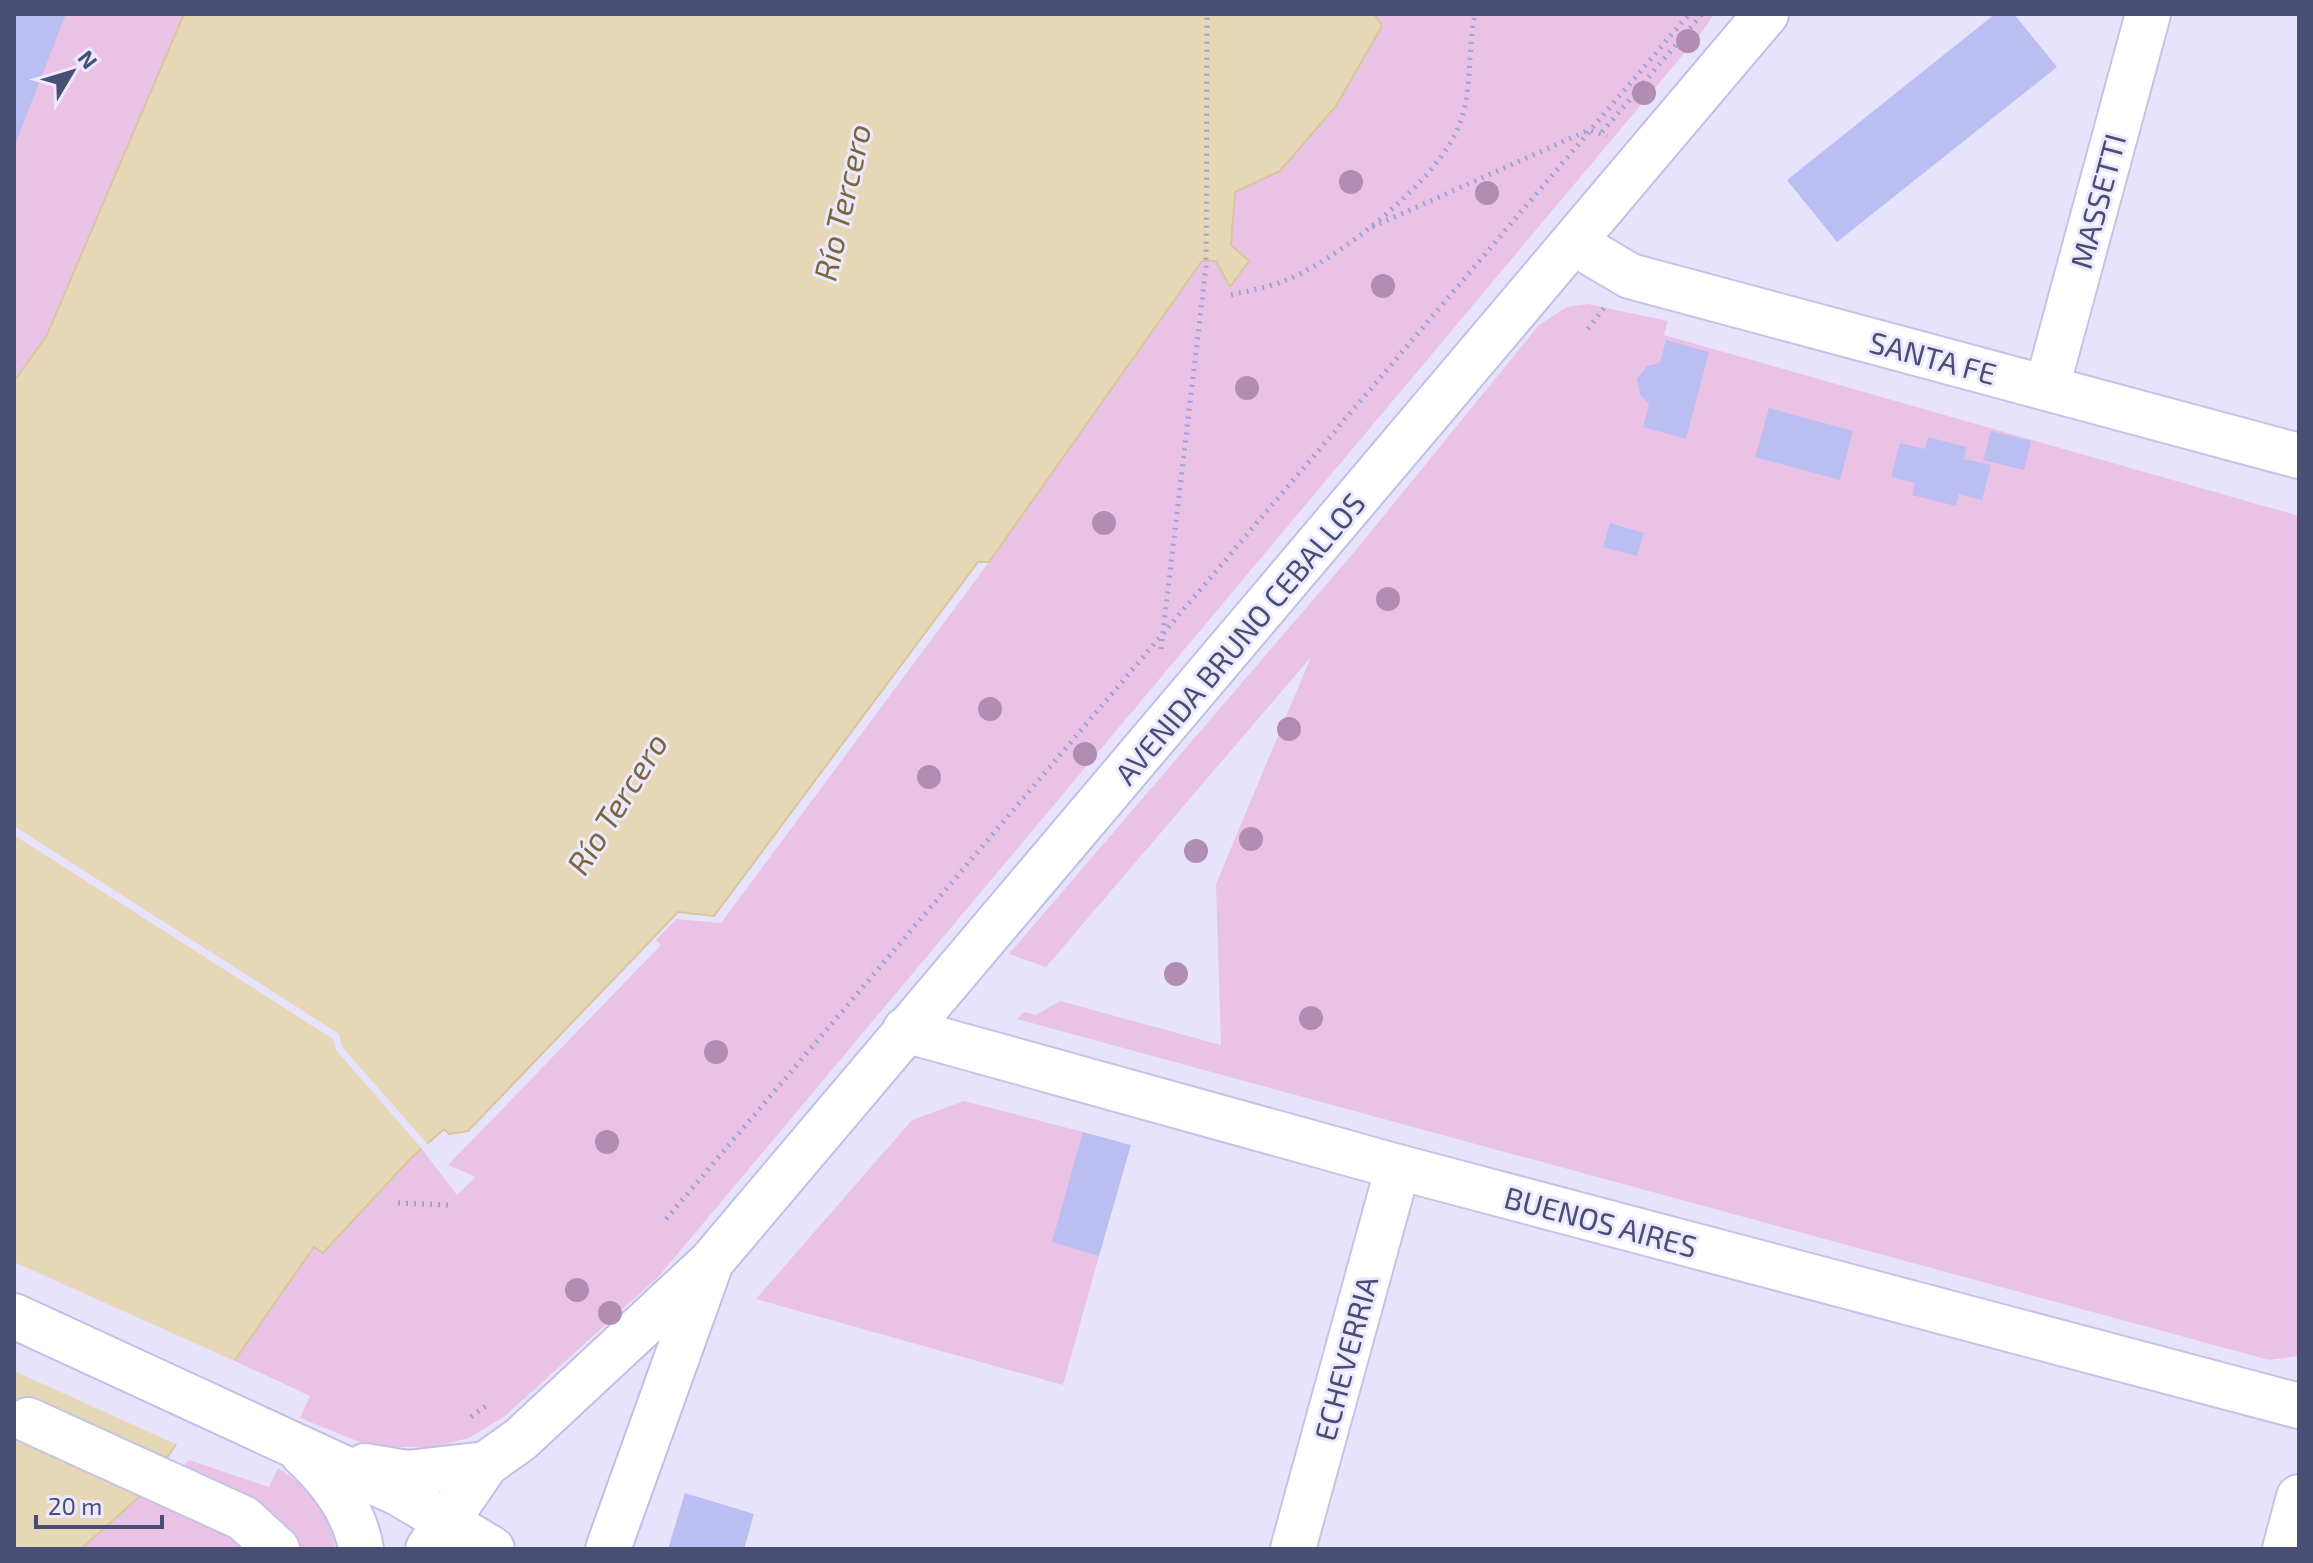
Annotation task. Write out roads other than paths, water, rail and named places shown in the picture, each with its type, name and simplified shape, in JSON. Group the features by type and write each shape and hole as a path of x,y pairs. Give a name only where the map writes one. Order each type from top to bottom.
{"street":[{"name":"AVENIDA BRUNO CEBALLOS","path":"438,1534 486,1464 521,1439 711,1262 1766,14"},
{"name":"MASSETTI","path":"2047,387 2148,14"},
{"name":"SANTA FE","path":"1574,243 1630,276 2299,456"},
{"name":"BUENOS AIRES","path":"905,1030 1398,1167 2299,1406"},
{"name":"ECHEVERRIA","path":"1293,1549 1398,1167"},
{"name":"AVENIDA BRUNO CEBALLOS","path":"608,1549 711,1262"},
{"path":"14,1316 286,1439 374,1469 407,1473 486,1464"},
{"path":"28,1420 243,1518 277,1549"},
{"path":"286,1439 438,1534 492,1549"},
{"path":"286,1439 330,1482 346,1508 361,1549"},
{"path":"2285,1549 2299,1497"}],"water":[{"name":"Río Tercero","path":"184,14 1374,14 1382,26 1336,106 1280,171 1235,192 1231,245 1249,261 1230,287 1216,261 1202,261 989,562 978,562 714,916 678,912 468,1131 449,1134 444,1129 411,1158 323,1253 314,1247 140,1496 81,1549 14,1549 14,381 46,337"}]}
